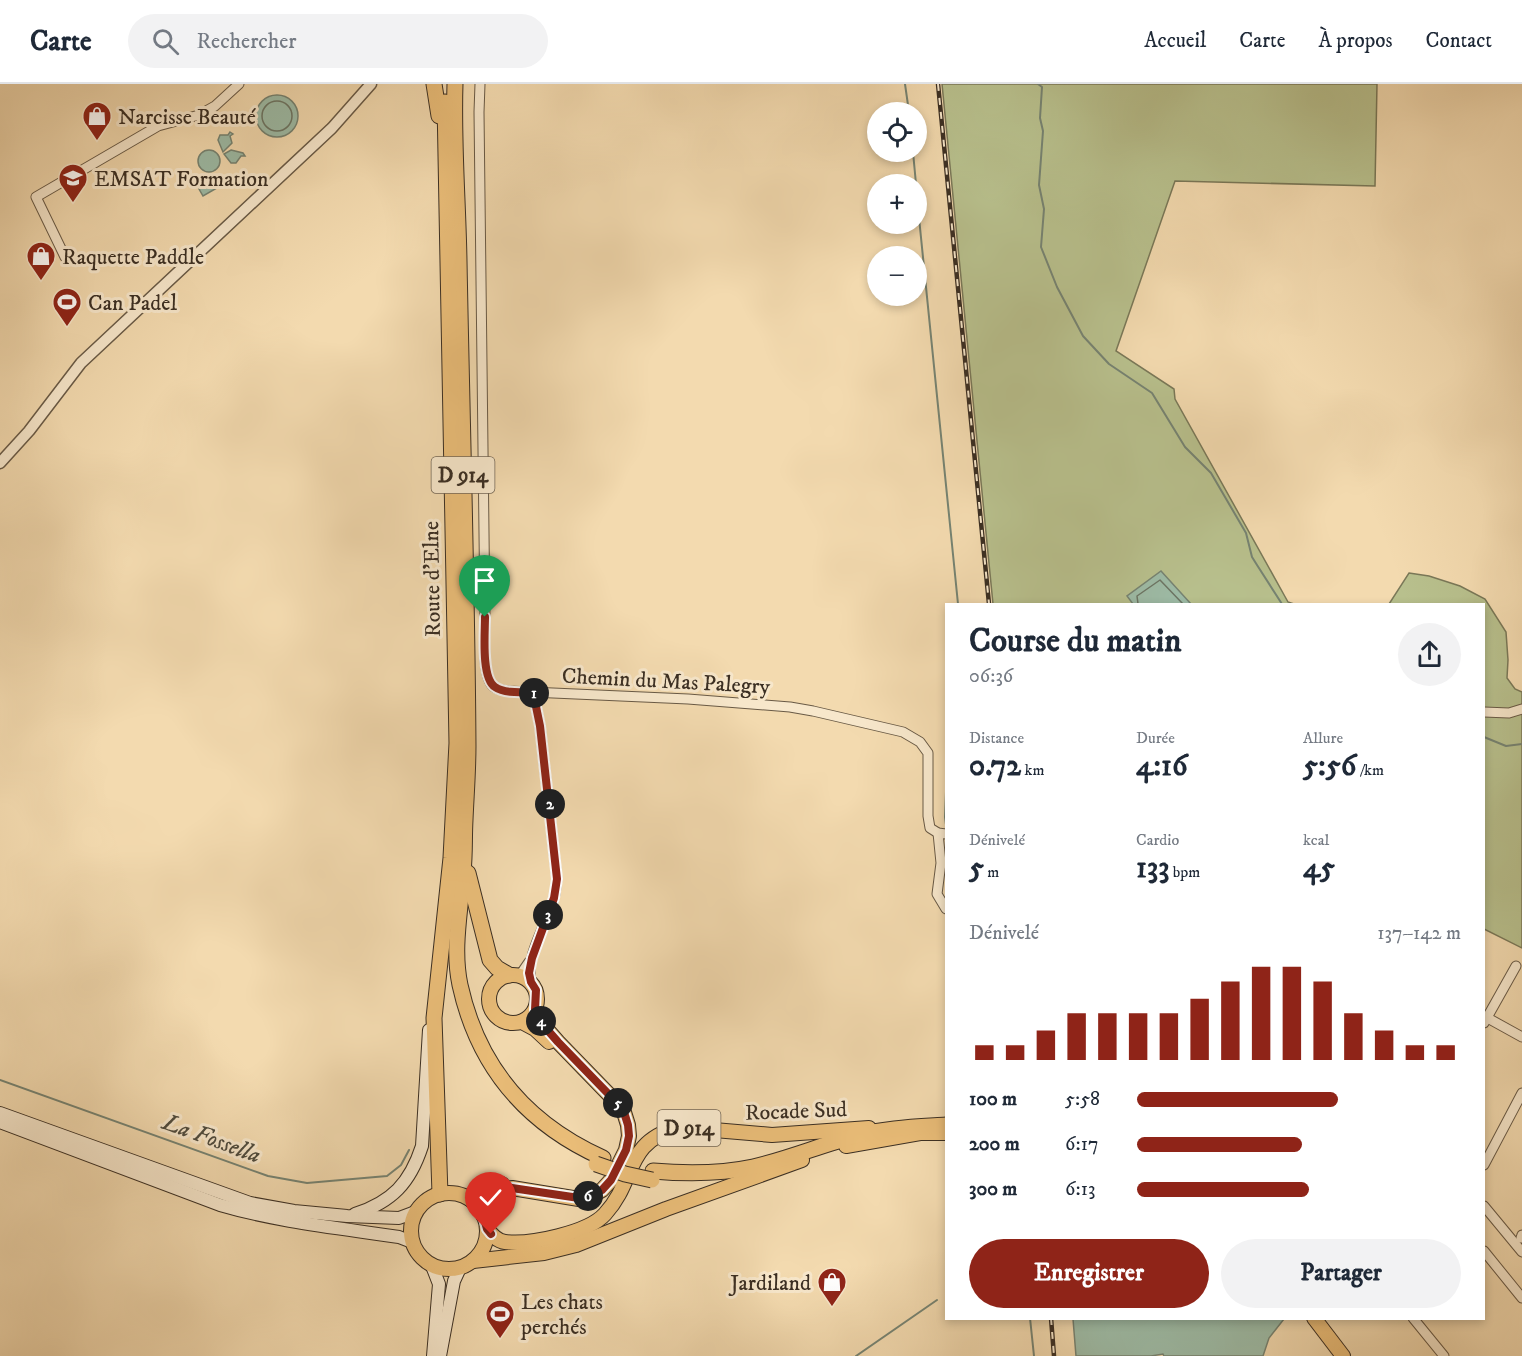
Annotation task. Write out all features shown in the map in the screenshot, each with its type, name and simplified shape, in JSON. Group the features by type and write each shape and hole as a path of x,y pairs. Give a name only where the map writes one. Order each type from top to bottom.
{"highway":[{"path":"434,84 439,117 442,288 450,386"},
{"name":"Route d'Elne","path":"445,84 457,743 456,796 447,893"},
{"name":"Route d'Elne","path":"454,84 468,751"},
{"path":"458,198 463,84"},
{"path":"468,751 471,770 468,877 490,960 497,968 520,978"},
{"name":"D 914","path":"468,751 463,872 456,935 457,963 466,1006 487,1057 499,1078 516,1099 542,1122 600,1161"},
{"path":"440,1194 434,1018 447,893"},
{"name":"D 914","path":"447,893 448,962 454,995 469,1042 482,1067 512,1107 535,1128 562,1148 652,1176 691,1183 723,1180 787,1165"},
{"name":"D 914","path":"652,1176 691,1175 754,1167 856,1136 890,1129 945,1125"}],"main road":[{"path":"520,978 536,990 535,1010 522,1022 505,1022 497,1018 489,1006 489,994 495,982 520,978"},
{"name":"D 914","path":"483,1215 498,1192 512,1188 579,1198 593,1195 602,1190 611,1180 626,1150 629,1136 623,1109 558,1042 544,1026 535,1010"},
{"path":"347,1216 374,1208 388,1199 402,1186 417,1159 422,1146 428,1035 434,1018"},
{"path":"471,1200 500,1184 515,1181 566,1189 579,1190 591,1187 602,1179 621,1143 620,1120 615,1110 555,1047 535,1029 522,1022"},
{"path":"0,1113 250,1203 294,1211 347,1216 399,1218 415,1212"},
{"path":"0,1122 246,1213 399,1237 412,1242"},
{"name":"Rocade Sud","path":"487,1229 495,1238 506,1242 531,1241 572,1233 592,1224 604,1215 616,1198 641,1148 664,1131 679,1127 772,1135 915,1124 945,1125"},
{"name":"Rocade Sud","path":"473,1261 544,1253 576,1245 787,1165 846,1146 920,1133 945,1133"},
{"path":"440,1194 456,1194 471,1200 483,1215 487,1229 484,1247 473,1261 460,1268 446,1269 432,1266 423,1260 412,1242 411,1222 415,1212 424,1202 440,1194"},
{"path":"432,1266 439,1284 433,1356"},
{"path":"441,1356 454,1281 460,1268"},
{"path":"1316,1320 1343,1356"},
{"path":"1323,1320 1350,1356"}],"street":[{"path":"65,257 36,197 158,126 199,116 215,106 239,84"},
{"path":"355,104 364,84"},
{"path":"0,463 29,431 81,363 323,136 355,104 371,84"},
{"path":"480,84 486,667 489,681 494,687 508,691 533,692"},
{"name":"Chemin du Mas Palegry","path":"520,978 529,973 532,958 554,898 557,879 540,726 533,692 687,699 790,707 903,732 920,742 928,753 928,816 930,828 942,834 937,894 945,907"},
{"path":"1485,712 1509,713 1522,709"},
{"path":"1516,966 1485,1019 1522,1036"},
{"path":"1485,1163 1522,1094"},
{"path":"1485,1207 1522,1252"},
{"path":"1485,1252 1522,1298"},
{"path":"1415,1320 1444,1356"}],"green space":[{"path":"942,84 1377,84 1375,186 1175,181 1116,351 1174,389 1175,399 1288,602 1291,603 993,603"},
{"path":"1409,573 1429,576 1460,586 1485,599 1506,632 1507,678 1515,689 1522,692 1522,948 1485,930 1485,603 1390,603"}],"water":[{"path":"277,95 292,101 298,116 292,131 277,137 262,131 256,116 262,101"},
{"path":"230,132 233,134 230,136 232,143 223,152 218,140 220,135 228,135"},
{"path":"209,150 217,153 220,161 217,169 209,172 201,169 198,161 201,153"},
{"path":"231,150 243,153 245,156 241,156 236,163 231,163 224,154"},
{"path":"213,180 217,188 203,196 199,189"},
{"path":"1161,571 1190,603 1132,603 1127,596"},
{"path":"1073,1320 1283,1320 1269,1338 1263,1356 1164,1356 1163,1354 1076,1356"}],"waterway":[{"path":"905,84 908,102"},
{"path":"1038,84 1042,87 1040,118 1043,131 1039,185 1044,209 1041,247 1057,287 1083,336 1109,364 1152,393 1185,447 1211,473 1246,533 1252,557 1281,603"},
{"path":"914,162 915,174"},
{"path":"921,234 958,603"},
{"path":"1485,737 1506,746 1522,744"},
{"name":"La Fossella","path":"0,1080 268,1176 307,1183 387,1176 401,1165 409,1150"},
{"path":"856,1356 937,1300"},
{"path":"1030,1320 1034,1356"}],"railway":[{"path":"938,84 989,603"},
{"path":"1051,1320 1054,1356"}],"place":[{"name":"Narcisse Beauté","path":"97,142"},
{"name":"EMSAT Formation","path":"73,204"},
{"name":"Raquette Paddle","path":"41,282"},
{"name":"Can Padel","path":"67,328"},
{"name":"Jardiland","path":"832,1308"},
{"name":"Les chats perchés","path":"500,1340"}],"route":[{"path":"485,617 486,667 489,681 494,687 500,689 533,692 540,726 557,879 554,898 532,958 529,973 536,990 535,1010 544,1026 558,1042 623,1109 629,1136 626,1150 611,1180 602,1190 593,1195 579,1198 512,1188 498,1192 483,1215 491,1234"}]}
